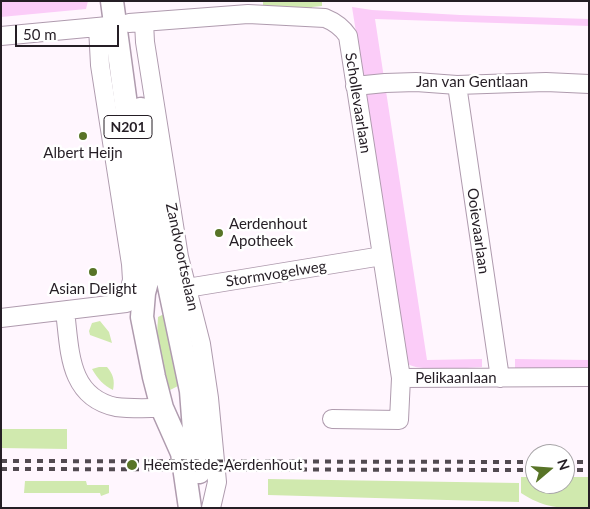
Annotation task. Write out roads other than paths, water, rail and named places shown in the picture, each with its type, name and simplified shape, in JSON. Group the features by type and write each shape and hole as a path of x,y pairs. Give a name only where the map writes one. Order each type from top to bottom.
{"main road":[{"name":"Zandvoortselaan","path":"112,1 122,20 165,267 179,292 191,391 195,443 205,508"},
{"name":"Zandvoortselaan","path":"122,20 150,270 144,293 134,310 162,408 182,453 190,508"},
{"path":"134,310 150,306 179,292"},
{"path":"162,408 176,407 184,404 191,391"}],"street":[{"name":"Schollevaarlaan","path":"1,36 122,20 248,14 325,18 343,28 348,36 358,86 401,378"},
{"name":"Zandvoortselaan","path":"122,20 145,42 182,264 179,292 200,344 209,398 217,482 212,508"},
{"name":"Jan van Gentlaan","path":"358,86 416,82 456,85 546,82 589,84"},
{"name":"Ooievaarlaan","path":"456,85 500,378"},
{"name":"Stormvogelweg","path":"179,292 382,256"},
{"path":"1,318 65,310 134,310"},
{"path":"65,310 74,371 86,390 102,402 118,407 162,408"},
{"name":"Pelikaanlaan","path":"332,419 399,420 401,378 589,377"}],"railway":[{"path":"1,461 525,462"},
{"path":"575,462 589,462"},
{"path":"1,469 525,470"},
{"path":"575,470 589,470"}],"place":[{"name":"Albert Heijn","path":"83,136"},
{"name":"Aerdenhout Apotheek","path":"219,233"},
{"name":"Asian Delight","path":"93,272"},
{"name":"Heemstede-Aerdenhout","path":"132,465"}]}
